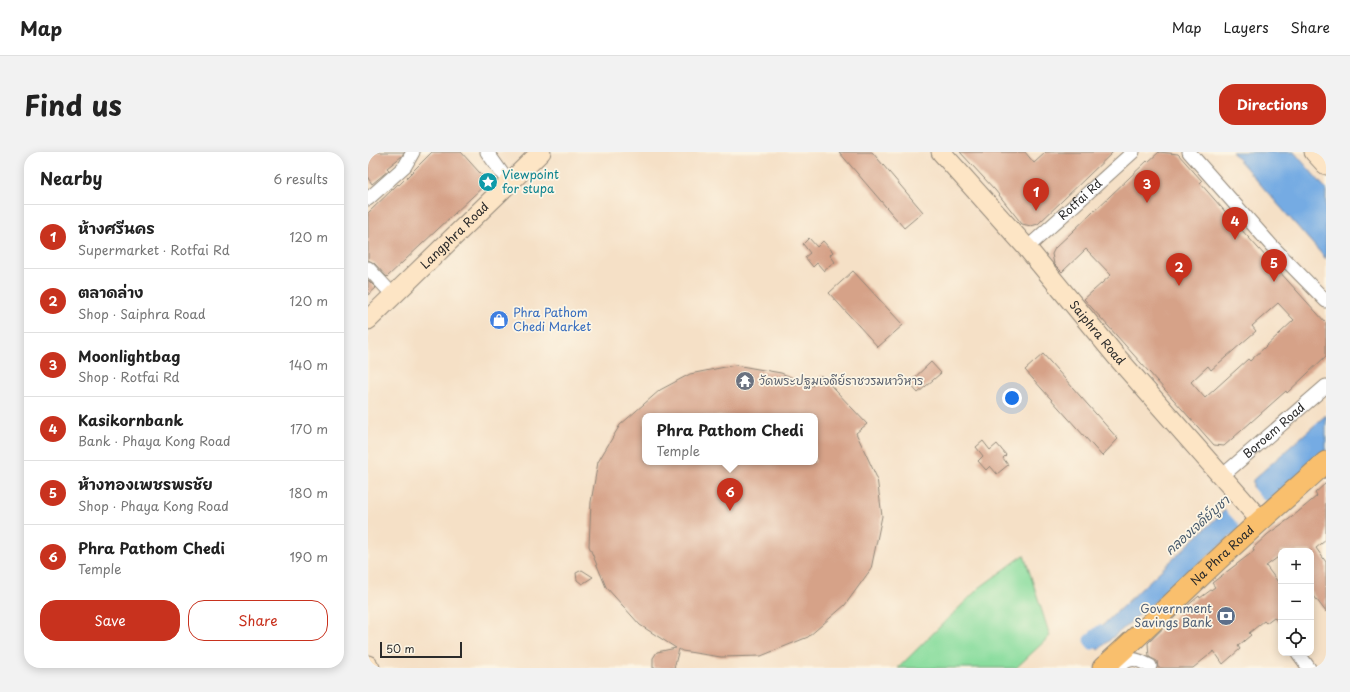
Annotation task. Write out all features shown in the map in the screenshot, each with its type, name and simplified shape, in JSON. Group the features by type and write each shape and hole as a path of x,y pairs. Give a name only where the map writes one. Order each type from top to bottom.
{"main road":[{"name":"Na Phra Road","path":"1102,668 1124,654 1247,533 1326,462"}],"street":[{"path":"368,199 405,166 413,152"},
{"path":"487,152 509,183"},
{"name":"Langphra Road","path":"368,320 541,152"},
{"name":"Saiphra Road","path":"941,152 1027,248 1116,356 1254,513"},
{"name":"Rotfai Rd","path":"1027,248 1133,152"},
{"path":"1189,152 1271,245 1326,301"},
{"path":"1314,152 1326,165"},
{"path":"368,268 393,295"},
{"name":"Boroem Road","path":"1224,479 1326,386"},
{"path":"1247,533 1254,513 1275,509"},
{"path":"1124,654 1151,667"},
{"path":"1124,654 1126,661 1132,659 1140,661 1151,667"},
{"path":"1300,656 1309,668"}],"green space":[{"path":"1024,555 1050,636 1016,668 898,668 979,588"}],"water":[{"path":"1232,152 1294,152 1326,189 1326,259"},
{"path":"1326,415 1326,450 1273,500 1098,650 1088,639 1224,511 1253,488 1253,480"}],"pier":[{"path":"1251,486 1262,499 1266,501 1274,501 1241,530 1238,524 1224,509"}],"building":[{"path":"368,152 404,152 402,156 387,168 389,170 372,184 368,178"},
{"path":"432,152 461,152 488,182 387,277 374,263 368,260 368,213"},
{"path":"839,152 872,152 923,212 904,228"},
{"path":"960,152 1025,152 1034,163 1046,152 1113,152 1038,224 1031,226 1022,224 995,190"},
{"path":"1159,152 1178,154 1202,181 1200,183 1326,323 1326,356 1287,393 1286,391 1224,446 1214,445 1084,299 1111,275 1086,249 1062,272 1054,264 1052,254 1055,248 1147,161 1148,162","holes":["1278,303 1294,320 1250,361 1248,359 1205,398 1191,382 1208,366 1211,370 1256,331 1252,326"]},
{"path":"809,238 817,247 823,241 833,252 830,255 835,262 824,271 817,263 813,267 805,257 810,253 803,244"},
{"path":"853,271 903,325 878,347 829,293"},
{"path":"368,280 376,288 368,295"},
{"path":"1043,354 1118,439 1102,456 1025,370"},
{"path":"931,362 941,373 918,393 909,383"},
{"path":"735,365 781,373 812,386 821,375 867,424 856,433 877,478 882,516 871,569 845,605 808,637 761,656 721,657 682,651 679,649 674,668 653,668 653,658 657,652 676,648 640,625 606,587 589,546 591,502 598,462 620,425 660,390 690,374"},
{"path":"983,441 990,450 997,444 1006,455 1003,458 1008,465 997,474 990,466 986,470 978,461 983,456 976,447"},
{"path":"1326,483 1326,540 1316,548 1326,562 1326,612 1314,596 1314,548 1278,548 1278,557 1266,566 1278,582 1278,622 1274,617 1266,623 1264,621 1249,633 1251,635 1238,646 1240,649 1223,664 1214,651 1193,668 1158,668 1157,661 1149,657 1148,643 1199,596 1200,598 1215,587 1212,583 1254,551 1253,548 1268,534 1292,517 1317,496 1315,493"},
{"path":"582,570 593,577 582,584 577,580 576,573"}],"waterway":[{"name":"คลองเจดีย์บูชา","path":"1092,644 1089,640 1101,630"}],"place":[{"name":"Viewpoint for stupa","path":"488,182"},
{"name":"Moonlightbag","path":"1147,203"},
{"name":"ห้างศรีนคร","path":"1036,211"},
{"name":"Kasikornbank","path":"1235,240"},
{"name":"ห้างทองเพชรพรชัย","path":"1274,282"},
{"name":"ตลาดล่าง","path":"1179,286"},
{"name":"Phra Pathom Chedi Market","path":"499,320"},
{"name":"วัดพระปฐมเจดีย์ราชวรมหาวิหาร","path":"745,381"},
{"name":"Phra Pathom Chedi","path":"730,511"},
{"name":"Government Savings Bank","path":"1226,616"}]}
